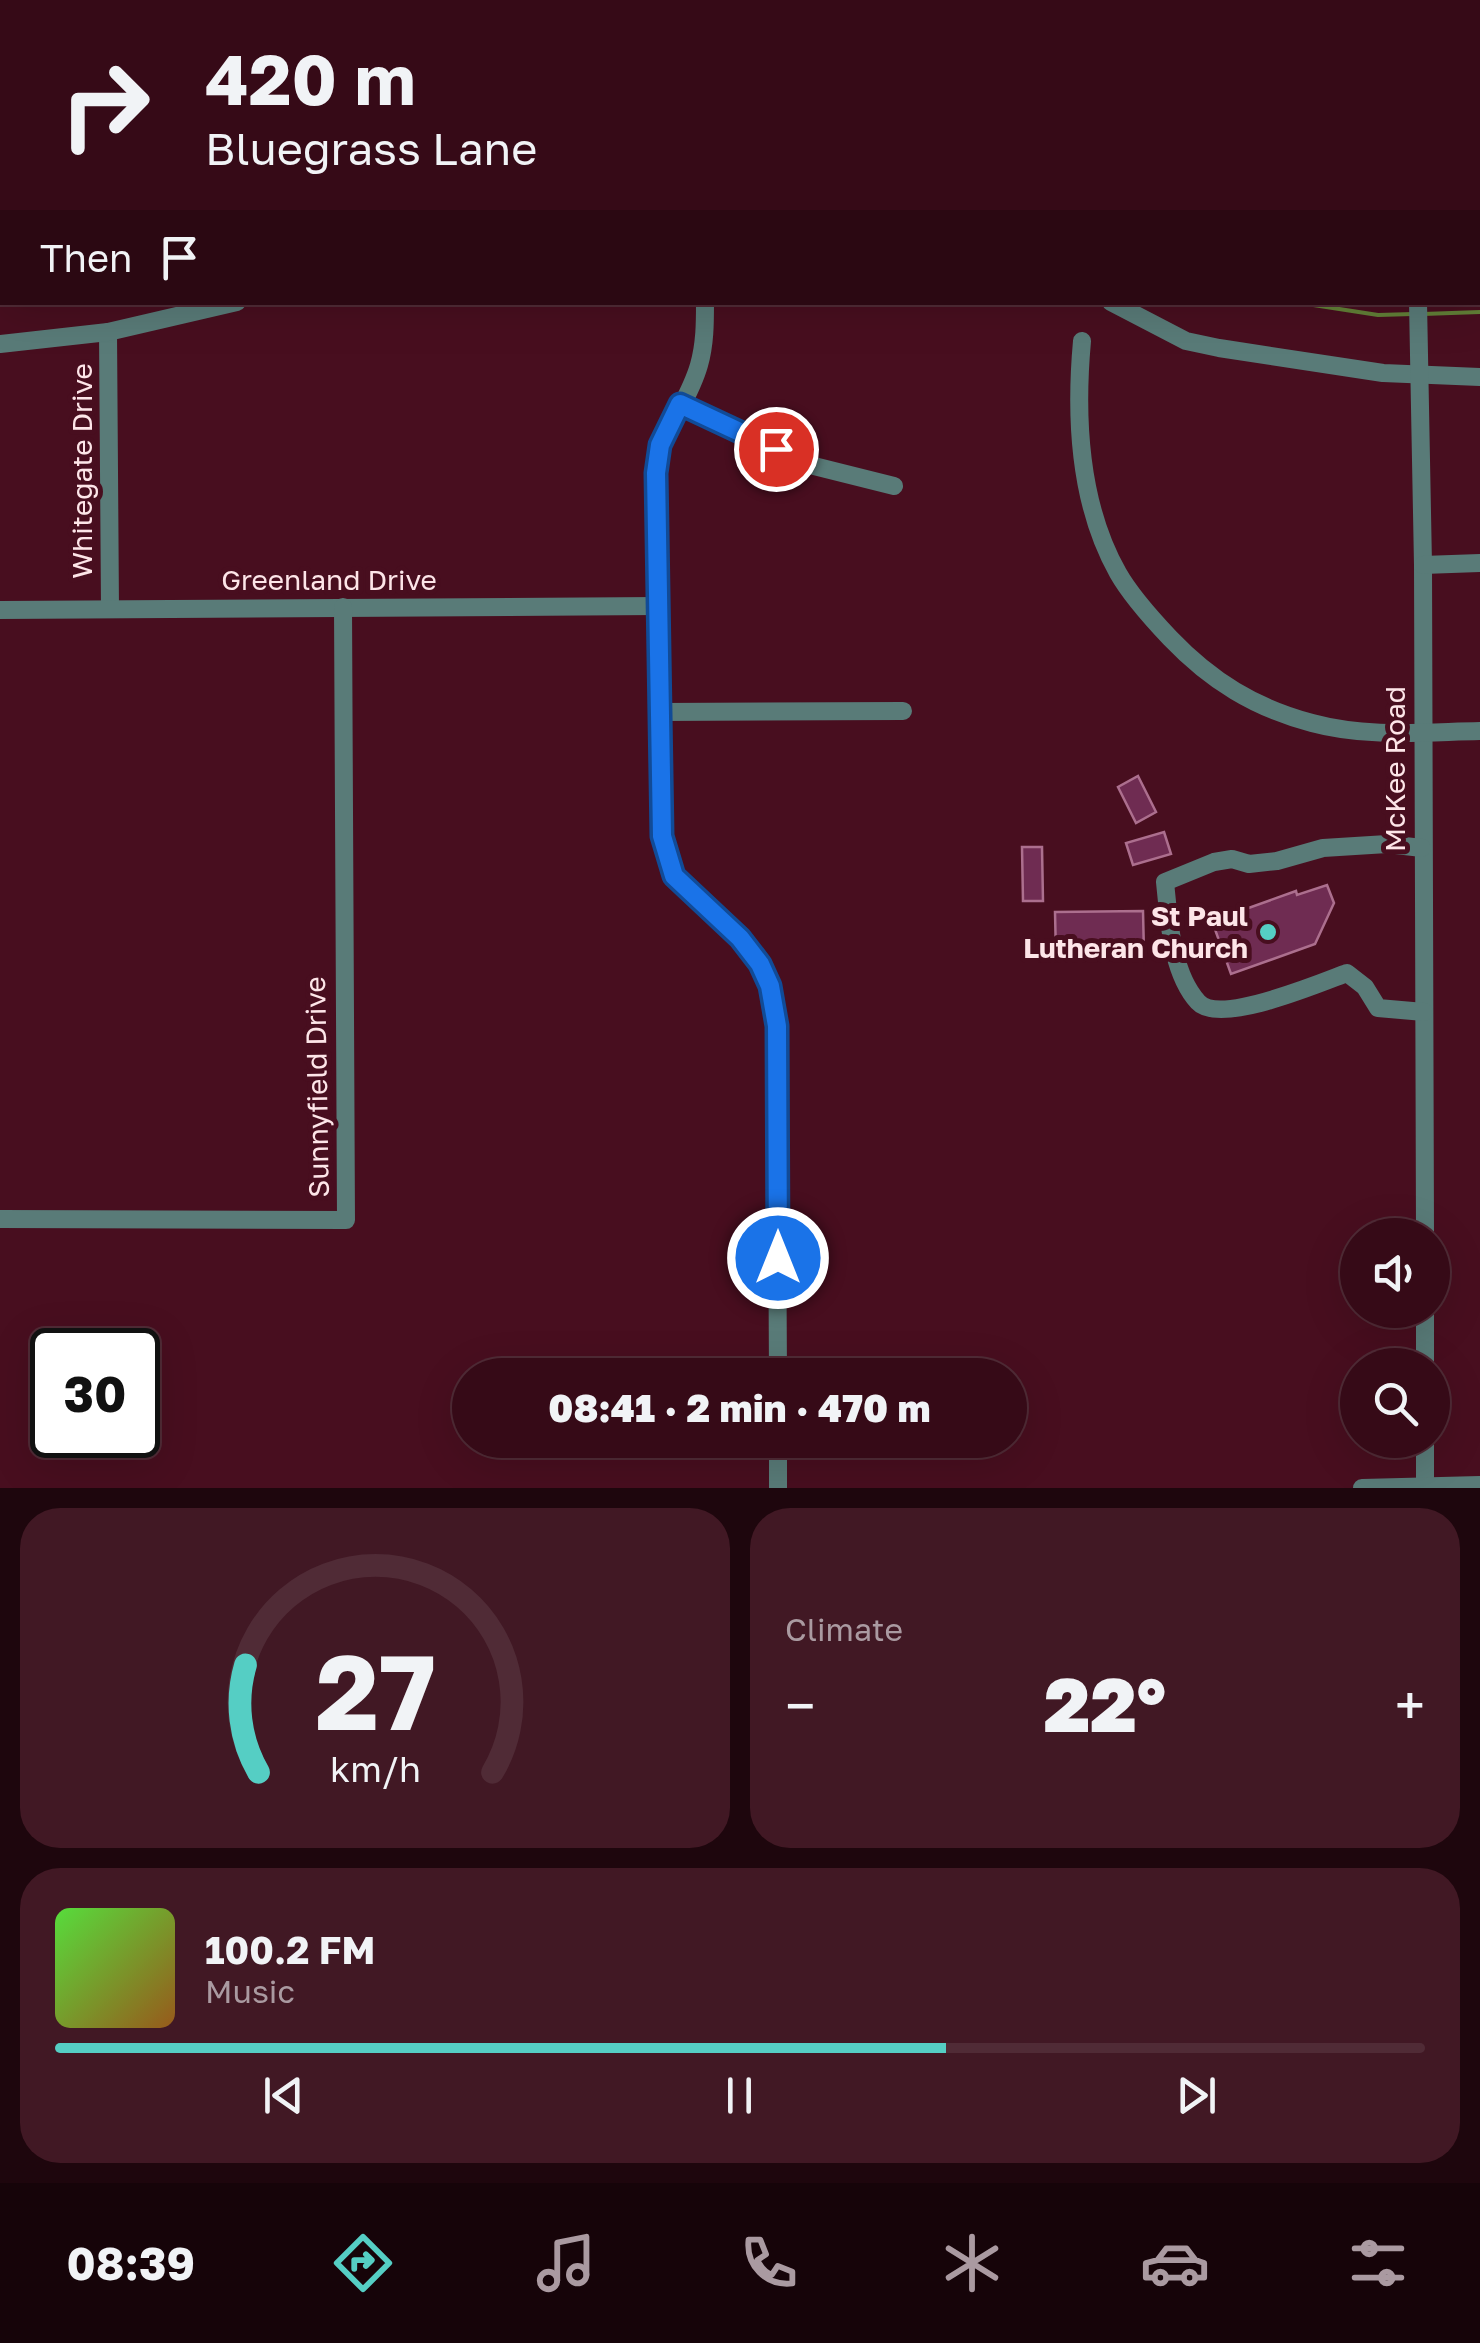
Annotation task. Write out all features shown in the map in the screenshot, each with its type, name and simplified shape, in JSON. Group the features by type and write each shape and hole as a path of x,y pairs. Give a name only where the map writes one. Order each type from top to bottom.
{"street":[{"path":"0,344 108,332 224,305"},
{"path":"705,305 704,342 698,368 660,445 656,473 662,836 674,876 750,950 770,986 776,1010 778,1358"},
{"path":"1117,305 1186,341 1480,378"},
{"name":"McKee Road","path":"1418,305 1423,564 1425,1218"},
{"name":"Whitegate Drive","path":"108,332 110,609"},
{"path":"1082,341 1080,446 1101,534 1118,573 1162,630 1217,682 1277,712 1336,728 1480,731"},
{"path":"680,404 806,464 894,486"},
{"path":"1423,564 1480,562"},
{"name":"Greenland Drive","path":"0,610 658,606"},
{"name":"Sunnyfield Drive","path":"0,1219 346,1220 343,608"},
{"path":"659,712 903,711"},
{"path":"1422,848 1387,844 1323,848 1277,862 1249,864 1232,859 1164,882 1179,968 1199,1004 1213,1010 1245,1007 1348,972 1365,986 1378,1008 1424,1012"},
{"path":"778,1458 778,1488"},
{"path":"1425,1458 1425,1487"},
{"path":"1362,1488 1480,1485"}],"building":[{"path":"1138,776 1156,812 1136,823 1118,787"},
{"path":"1164,832 1171,854 1133,865 1126,843"},
{"path":"1022,847 1042,847 1043,901 1023,901"},
{"name":"St Paul Lutheran Church","path":"1327,885 1334,903 1315,944 1231,974 1212,921 1296,891 1297,895"},
{"path":"1143,911 1144,954 1056,956 1055,912"}],"waterway":[{"path":"1313,305 1378,315 1413,314"},
{"path":"1423,314 1480,312"}],"place":[{"name":"St Paul Lutheran Church","path":"1268,932"}],"route":[{"path":"776,449 680,404 660,445 656,473 662,836 674,876 740,938 760,964 770,986 777,1026 778,1258"}]}
